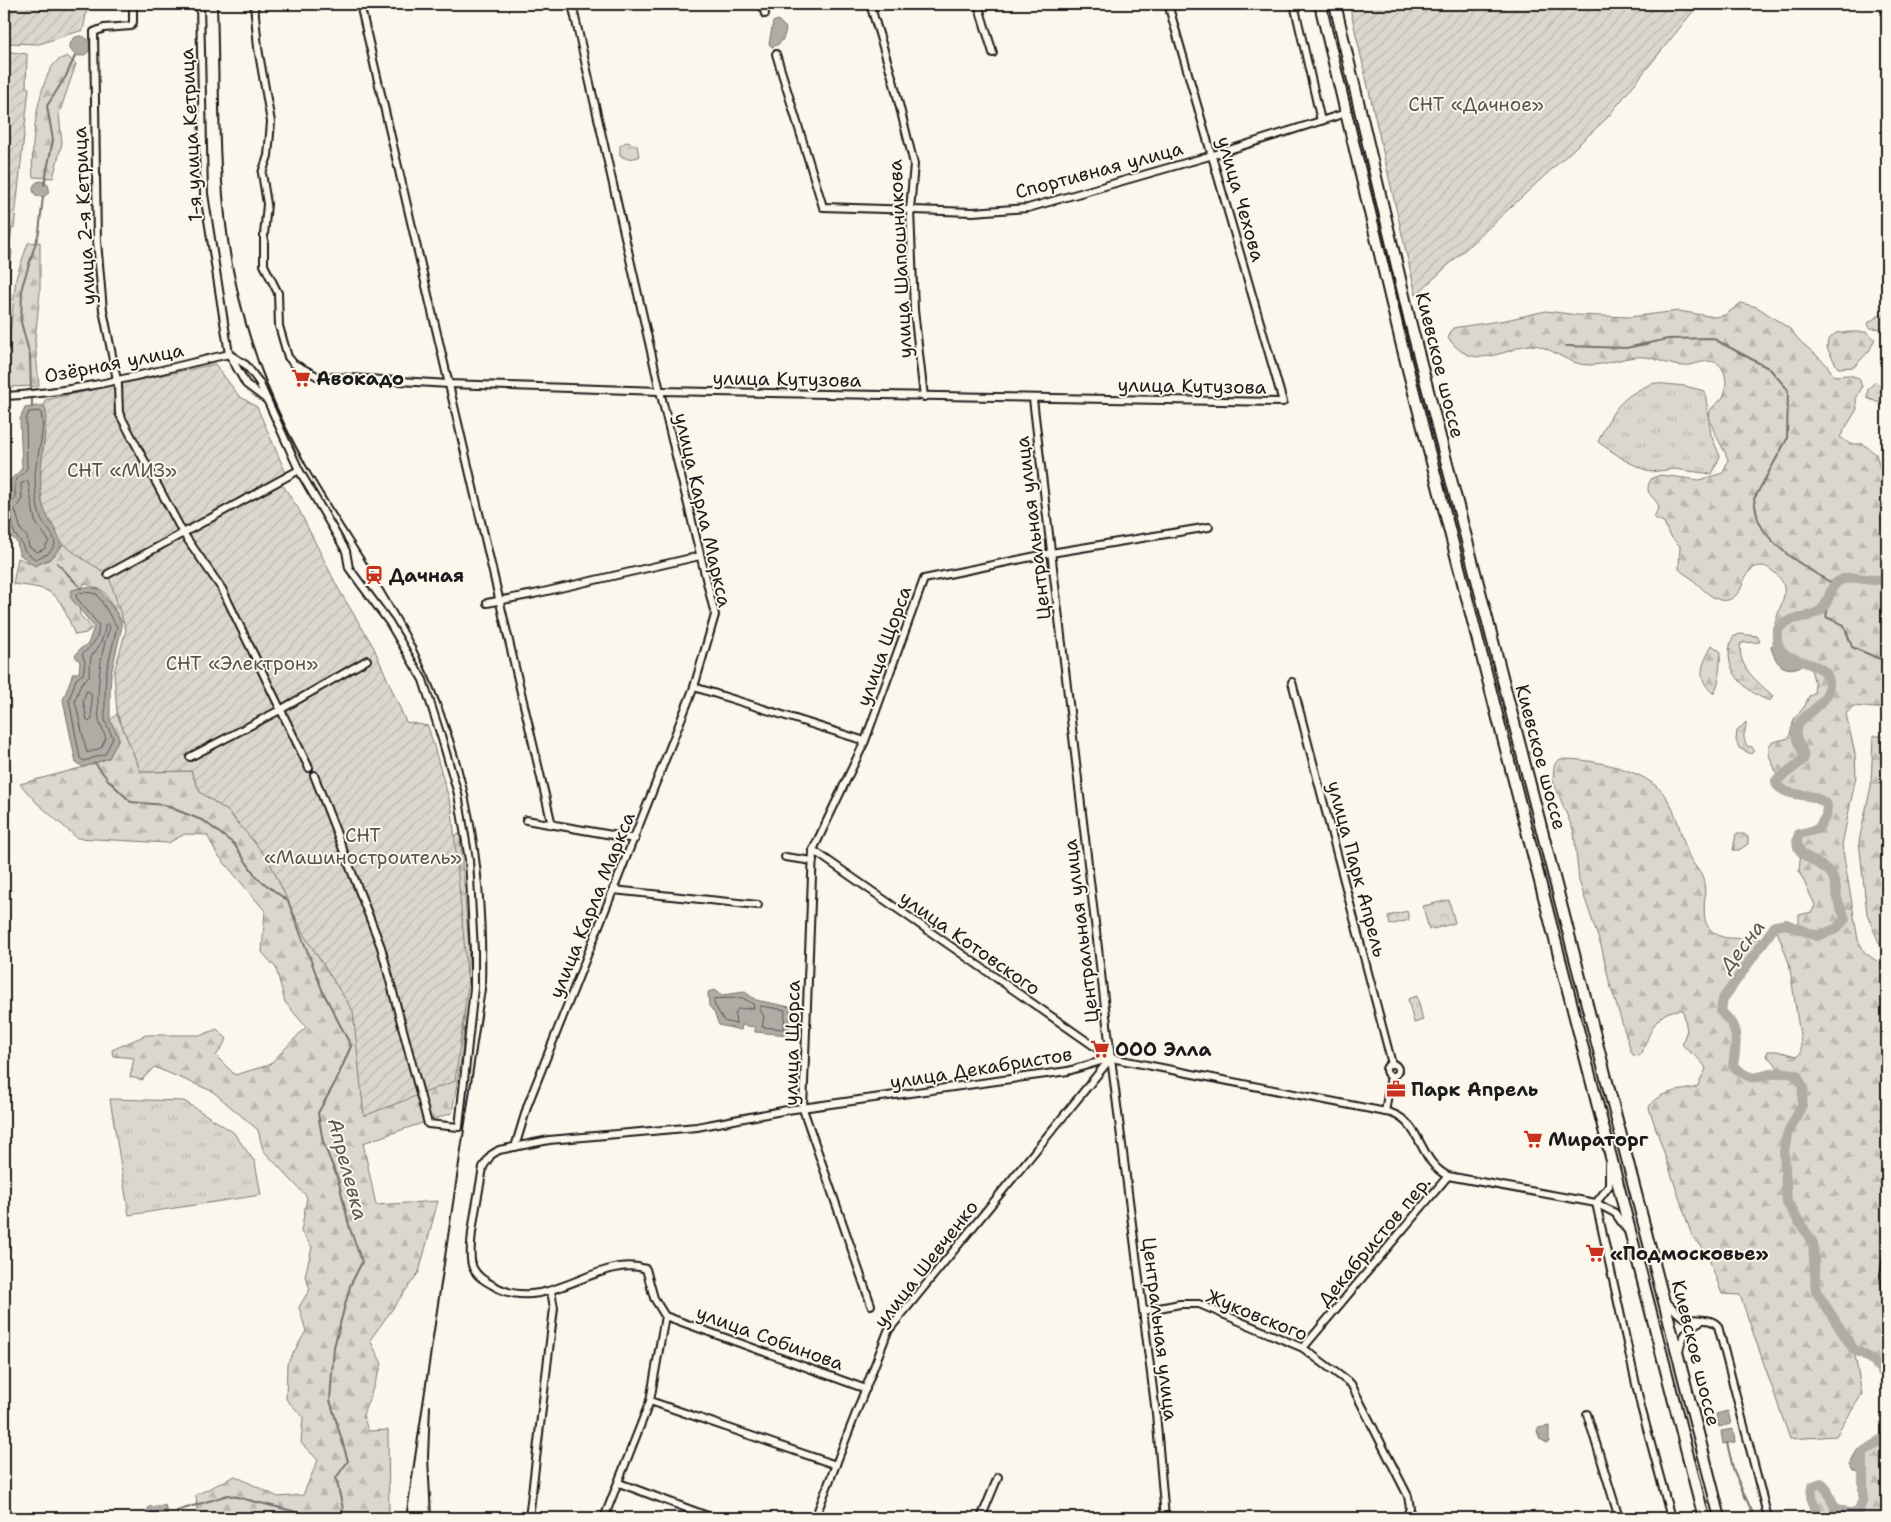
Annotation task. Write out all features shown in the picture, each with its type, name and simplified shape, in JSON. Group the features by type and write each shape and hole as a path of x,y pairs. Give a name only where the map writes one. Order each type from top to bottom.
{"highway":[{"name":"Киевское шоссе","path":"1320,4 1404,356 1704,1518"},
{"name":"Киевское шоссе","path":"1335,4 1408,313 1720,1518"}],"street":[{"name":"улица 2-я Кетрица","path":"133,4 133,22 131,26 104,28 94,32 97,241 103,310 116,380 119,413 183,533 222,590 310,768"},
{"name":"1-я улица Кетрица","path":"200,4 204,194 229,354"},
{"name":"улица Кутузова","path":"254,4 258,48 271,112 268,152 262,173 267,204 263,243 264,265 278,293 281,340 294,364 317,376 449,384 660,391 1283,402"},
{"path":"360,4 501,600 552,825"},
{"name":"улица Карла Маркса","path":"516,1147 528,1104 694,687 715,615 660,391 572,4"},
{"path":"762,4 765,14"},
{"name":"улица Шапошникова","path":"870,4 893,80 914,164 910,210 914,310 924,397"},
{"path":"978,4 993,53"},
{"name":"улица Чехова","path":"1168,4 1283,402"},
{"path":"1294,4 1320,121"},
{"name":"Спортивная улица","path":"776,54 823,207 973,212 1028,208 1213,155 1346,113"},
{"name":"Озёрная улица","path":"4,396 46,392 116,380 229,354"},
{"path":"229,354 246,384 267,400"},
{"path":"229,354 253,373 298,470 346,551 349,568 389,622 423,680 458,794 469,860 474,988 459,1127 428,1124 381,947 314,775"},
{"name":"Центральная улица","path":"1033,399 1111,1058 1156,1413 1165,1518"},
{"path":"108,574 298,470"},
{"name":"улица Щорса","path":"872,1305 803,1109 813,850 865,741 924,579 1051,552 1209,526"},
{"path":"486,603 700,556"},
{"path":"190,757 280,710 367,660"},
{"name":"улица Парк Апрель","path":"1292,682 1392,1064 1396,1066 1398,1071 1395,1075 1391,1076 1385,1112"},
{"path":"694,687 865,741"},
{"path":"526,820 635,839"},
{"name":"улица Котовского","path":"813,850 1111,1058"},
{"path":"785,857 813,861"},
{"path":"613,890 758,905"},
{"name":"улица Декабристов","path":"551,1291 529,1295 504,1291 480,1278 472,1267 470,1252 484,1167 493,1153 549,1140 697,1127 787,1110 1068,1071 1111,1058 1397,1115 1407,1121 1431,1164 1448,1176 1596,1203 1608,1208"},
{"name":"улица Шевченко","path":"815,1518 888,1331 1111,1058"},
{"path":"1608,1148 1610,1184 1596,1203 1641,1408 1671,1518"},
{"name":"Декабристов пер.","path":"1303,1348 1448,1176"},
{"path":"1599,1215 1601,1210 1608,1208 1619,1217 1634,1242"},
{"path":"1887,1256 1884,1276 1887,1290"},
{"path":"529,1518 554,1308 551,1291 605,1270 639,1266 646,1268 654,1298 665,1316 650,1401 604,1518"},
{"path":"1663,1296 1679,1314 1702,1321 1714,1322 1719,1329 1768,1518"},
{"name":"Жуковского","path":"1143,1311 1180,1304 1198,1304 1303,1348 1351,1384 1408,1496 1410,1508 1406,1518"},
{"name":"улица Собинова","path":"665,1316 866,1389"},
{"path":"1679,1359 1683,1337 1691,1327 1702,1321"},
{"path":"650,1401 836,1464"},
{"path":"1587,1414 1619,1518"},
{"path":"981,1518 998,1477"},
{"path":"619,1483 713,1518"}],"green space":[{"path":"4,4 88,4 83,30 39,44 4,43"},
{"name":"СНТ «Дачное»","path":"1349,4 1699,4 1607,118 1416,295"},
{"path":"4,51 27,54 26,87 29,88 14,228 12,228 9,249 12,250 4,333"},
{"path":"67,56 76,64 59,114 62,143 53,178 33,177 34,135 43,87 54,64"},
{"path":"626,142 637,145 639,157 628,159 620,156 620,146"},
{"path":"40,242 40,292 35,340 39,386 8,387 5,382 16,278 28,243"},
{"path":"1741,303 1757,307 1790,329 1800,341 1826,364 1834,376 1849,375 1859,378 1862,387 1856,399 1857,409 1840,437 1850,444 1863,444 1876,454 1887,494 1887,709 1853,706 1846,714 1855,754 1856,776 1842,845 1858,940 1865,953 1887,968 1887,1378 1877,1364 1869,1357 1854,1350 1862,1394 1836,1436 1790,1439 1740,1295 1722,1294 1708,1256 1692,1236 1649,1108 1652,1102 1663,1095 1697,1087 1706,1069 1701,1061 1682,1044 1687,1030 1683,1010 1666,1013 1660,1018 1651,1030 1642,1053 1638,1056 1633,1055 1609,981 1602,949 1579,881 1574,832 1553,781 1554,766 1557,761 1561,759 1574,759 1603,764 1633,773 1658,787 1666,797 1676,817 1685,847 1703,879 1706,924 1722,937 1751,938 1766,941 1723,999 1721,1012 1732,1024 1736,1036 1733,1066 1745,1075 1756,1078 1781,1073 1774,1062 1766,1056 1768,1051 1777,1051 1797,1056 1801,1053 1801,1042 1789,963 1775,926 1786,924 1799,928 1799,915 1812,912 1815,905 1799,871 1801,850 1797,837 1799,834 1818,829 1827,808 1823,801 1817,797 1792,794 1779,788 1776,781 1779,779 1769,755 1769,745 1773,742 1789,738 1794,719 1805,706 1809,696 1814,694 1815,684 1811,669 1814,665 1784,653 1776,641 1778,628 1775,624 1784,592 1782,581 1777,575 1766,567 1756,567 1749,572 1739,592 1730,599 1718,599 1712,596 1679,569 1680,546 1669,535 1664,522 1654,518 1659,506 1648,491 1652,478 1661,475 1699,480 1723,473 1728,460 1713,429 1710,411 1722,399 1725,391 1725,374 1718,364 1709,361 1683,366 1639,357 1597,365 1582,364 1566,359 1544,348 1530,345 1493,355 1477,357 1462,352 1448,338 1453,328 1506,320 1546,311 1577,315 1630,317 1678,311 1715,317 1725,315"},
{"path":"1887,310 1887,329 1870,328 1868,323"},
{"path":"1866,332 1875,339 1869,351 1854,367 1838,368 1827,348 1828,340 1836,333"},
{"path":"215,364 239,396 257,407 285,471 280,481 298,508 339,590 373,646 406,722 428,726 452,809 468,985 455,1081 364,1116 353,1011 304,935 268,859 229,812 200,792 191,771 141,772 117,714 114,672 126,630 108,574 83,559 55,538 38,505 36,480 45,400"},
{"path":"1875,382 1887,393 1887,406 1867,398 1868,389"},
{"path":"1654,383 1685,386 1705,391 1711,435 1720,456 1712,474 1674,469 1650,472 1626,461 1598,442 1613,413 1625,399"},
{"path":"66,538 115,573 131,622 122,622 103,591 84,583 79,599 80,615 92,628 86,633 75,635 60,602 48,591 13,584 18,558 35,565 46,561 57,553"},
{"path":"1740,634 1757,636 1760,642 1741,643 1740,651 1749,672 1773,696 1770,701 1751,691 1736,676 1732,668 1729,658 1730,648 1733,637"},
{"path":"1712,645 1721,652 1718,683 1714,694 1704,682 1702,676 1703,664"},
{"name":"СНТ «Машиностроитель»","path":"117,714 141,772 191,771 200,792 229,812 238,824 444,838 460,834 469,948 462,1053 452,1113 363,1143 376,1205 438,1201 419,1272 370,1340 382,1364 363,1415 368,1431 388,1430 389,1511 386,1518 256,1518 234,1512 218,1517 197,1511 196,1495 235,1476 278,1497 303,1495 318,1460 301,1443 303,1417 286,1399 287,1364 306,1331 299,1307 310,1289 305,1276 312,1247 301,1232 307,1197 263,1150 258,1130 212,1091 154,1067 142,1080 130,1077 134,1058 113,1056 112,1050 146,1035 202,1035 217,1029 227,1039 216,1056 235,1075 269,1065 306,1027 285,1002 276,968 262,952 265,911 217,854 207,835 185,834 168,843 77,838 37,803 20,784 84,767 109,758 119,738 110,720"},
{"path":"1746,722 1744,738 1747,746 1752,747 1754,751 1751,754 1739,748 1736,740 1737,731"},
{"path":"1873,736 1887,736 1887,949 1880,945 1867,914 1859,841 1871,786"},
{"path":"1736,834 1744,834 1748,837 1748,844 1739,850 1733,850"},
{"path":"1449,900 1455,923 1429,930 1423,906"},
{"path":"1407,911 1409,920 1390,925 1388,916"},
{"path":"1417,996 1423,1020 1414,1023 1408,999"},
{"path":"110,1099 184,1101 233,1132 255,1162 261,1195 129,1215"},
{"path":"1887,1436 1887,1518 1821,1518 1811,1497 1812,1487 1821,1483 1827,1490 1835,1508 1851,1514 1859,1510 1863,1499 1863,1452"}],"water":[{"path":"778,20 786,28 784,38 779,44 772,47 769,44 773,22"},
{"path":"80,36 87,39 90,46 87,53 80,56 73,53 70,46 73,39"},
{"path":"41,181 49,189 41,197 33,189"},
{"path":"42,405 46,409 41,466 42,501 61,546 51,558 35,566 19,554 17,542 10,536 4,499 11,497 10,481 22,468 20,419 25,408"},
{"path":"85,587 99,589 117,614 122,626 111,674 110,694 110,720 119,738 109,758 84,767 76,763 63,700 73,673 79,673 80,662 75,656 80,649 88,644 94,627 70,597 72,590"},
{"path":"1776,641 1784,653 1803,662 1801,666 1790,669 1781,666 1775,658 1771,647"},
{"path":"714,990 721,995 745,992 756,1000 790,1007 789,1035 755,1032 755,1027 742,1025 741,1030 719,1025 714,1012 709,1006 708,992"},
{"path":"1728,1411 1731,1424 1719,1427 1716,1414"},
{"path":"1549,1426 1549,1442 1547,1443 1540,1439 1537,1431 1538,1428"},
{"path":"1733,1429 1735,1442 1723,1444 1721,1431"},
{"path":"1858,1449 1863,1452 1861,1472 1853,1471 1849,1464"},
{"path":"165,1505 168,1518 144,1518 149,1507"}],"waterway":[{"name":"Апрелевка","path":"44,185 53,140 47,106 66,76 75,56"},
{"name":"Апрелевка","path":"31,390 30,356 21,322 22,287 39,232 43,197"},
{"path":"1566,346 1626,348 1668,339 1712,338 1770,369 1788,390 1787,439 1754,499 1758,519 1763,529 1780,548 1802,565 1835,585"},
{"path":"32,399 32,407"},
{"name":"Апрелевка","path":"57,563 81,588"},
{"name":"Десна","path":"1887,577 1875,580 1845,578 1836,583 1821,610 1787,622 1777,631 1778,644 1783,652 1819,668 1826,673 1829,682 1825,698 1798,725 1796,735 1803,752 1803,760 1776,781 1782,790 1815,798 1827,805 1826,816 1818,829 1799,834 1797,842 1803,854 1828,870 1832,875 1837,898 1845,919 1836,929 1817,936 1786,924 1775,926 1723,999 1721,1012 1732,1024 1736,1036 1733,1066 1748,1076 1753,1077 1783,1073 1797,1075 1803,1087 1802,1105 1787,1135 1784,1152 1787,1203 1813,1243 1816,1291 1854,1350 1869,1358 1887,1378"},
{"path":"1829,601 1826,617 1844,625 1852,647 1887,662"},
{"name":"Апрелевка","path":"95,763 109,781 131,802 164,805 204,821 234,844 257,878 288,901 323,992 351,1046 336,1081 318,1113 323,1142 338,1179 350,1229 362,1262 350,1286 334,1347 330,1400 348,1461 336,1478 343,1509 340,1518"},
{"name":"Десна","path":"1819,1518 1811,1497 1812,1487 1821,1483 1827,1490 1835,1508 1851,1514 1859,1510 1863,1499 1863,1452 1887,1436"},
{"path":"1727,1443 1734,1472 1755,1518"},
{"path":"177,1511 228,1495 293,1511 306,1518"}],"railway":[{"path":"217,4 221,171 224,204 233,270 248,331 269,390 301,457 399,616 435,690 463,773 479,857 483,900 485,989 406,1518"},
{"path":"430,1406 428,1457 431,1518"}],"place":[{"name":"Авокадо","path":"301,378"},
{"name":"Дачная","path":"374,575"},
{"name":"ООО Элла","path":"1100,1049"},
{"name":"Парк Апрель","path":"1396,1089"},
{"name":"Мираторг","path":"1533,1139"},
{"name":"«Подмосковье»","path":"1595,1253"}],"park label":[{"name":"СНТ «МИЗ»","path":"122,470"},
{"name":"СНТ «Электрон»","path":"242,663"}]}
